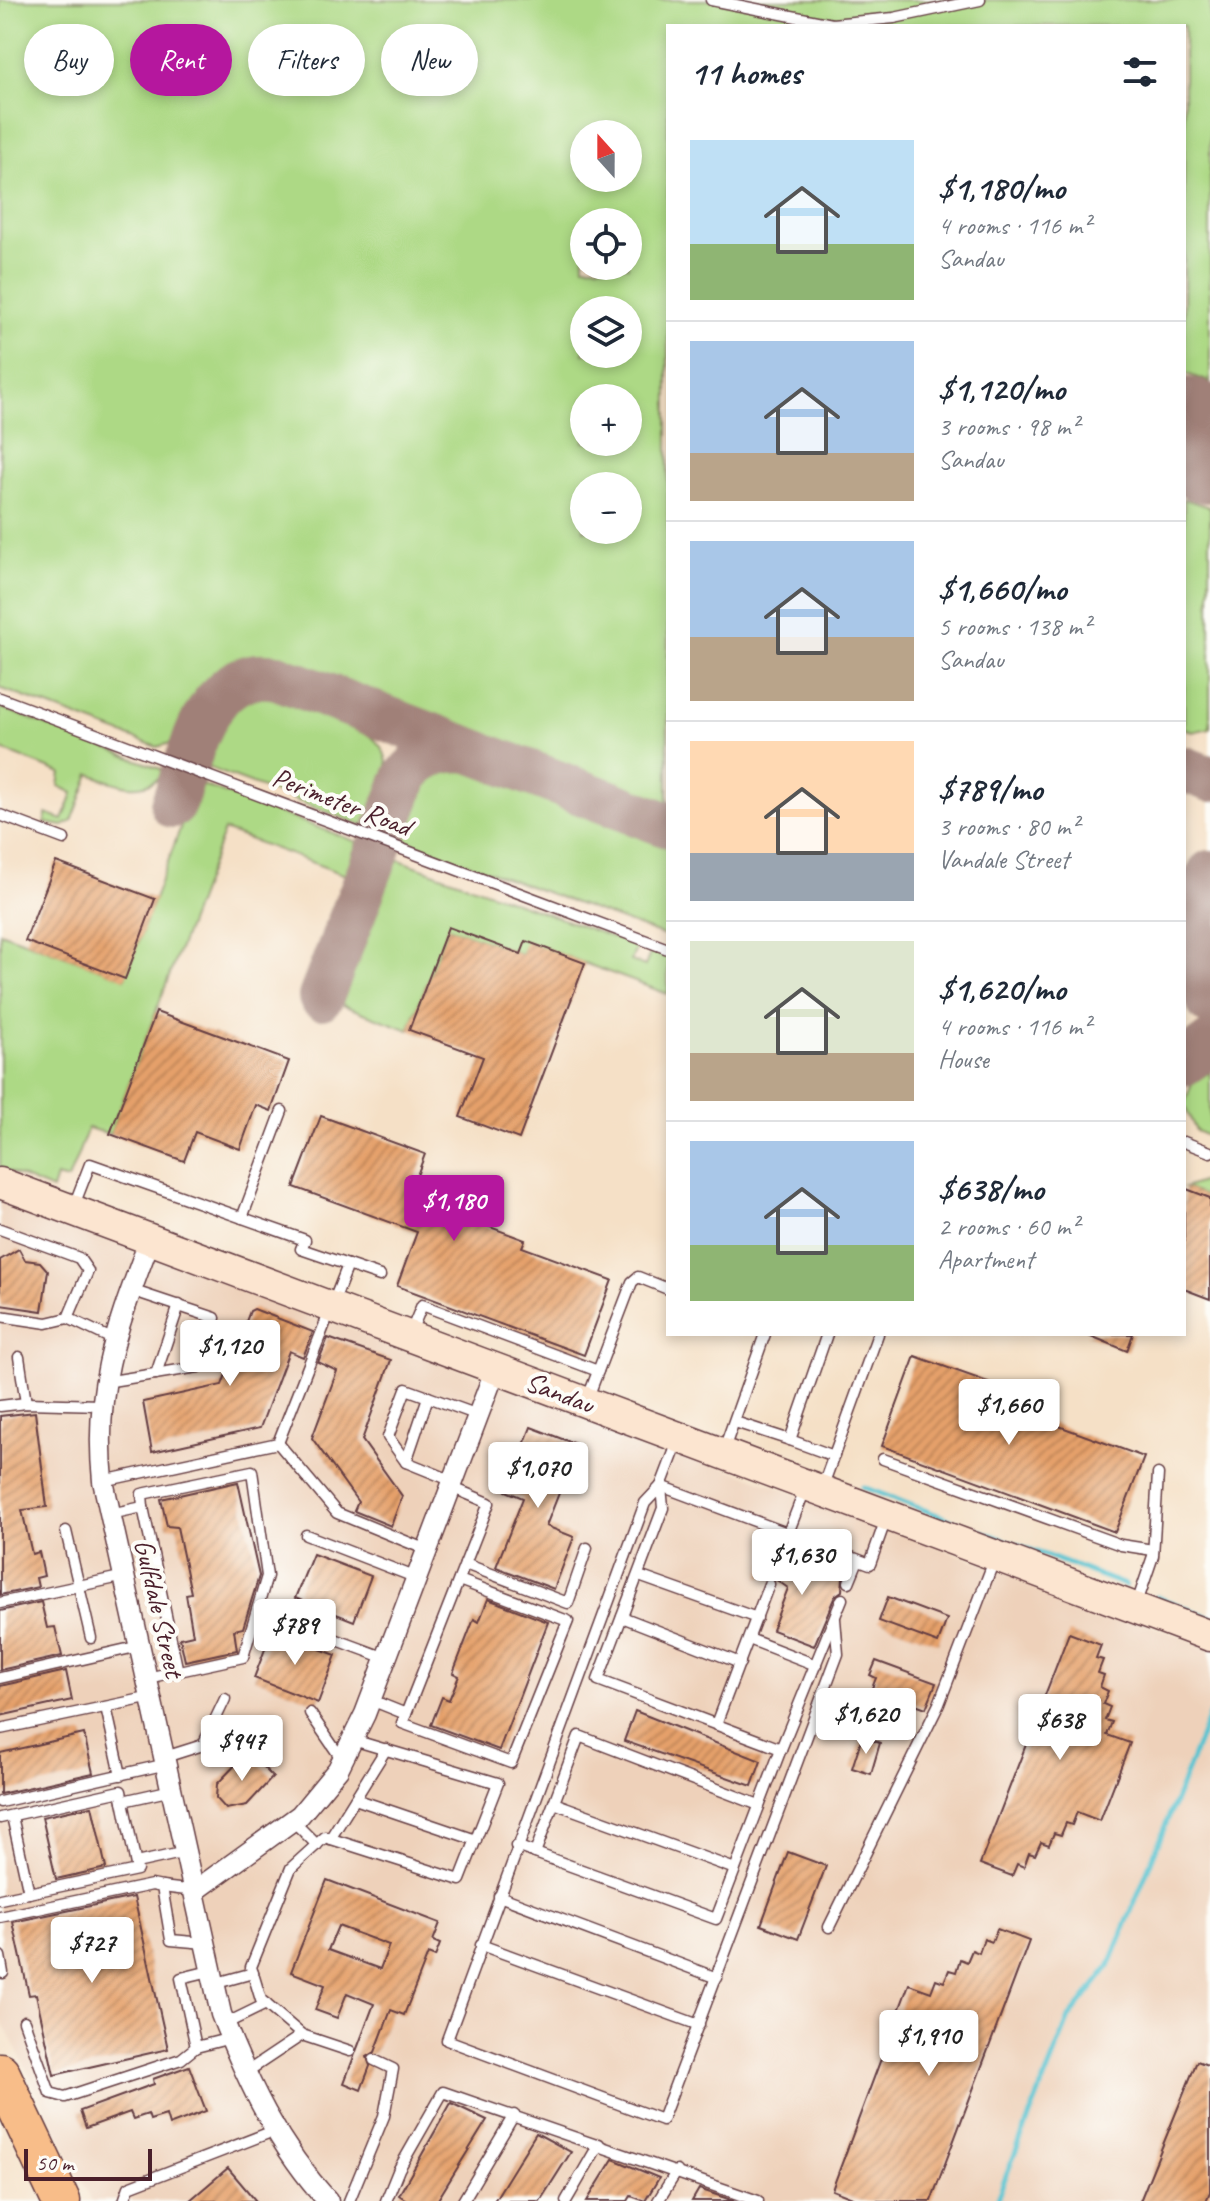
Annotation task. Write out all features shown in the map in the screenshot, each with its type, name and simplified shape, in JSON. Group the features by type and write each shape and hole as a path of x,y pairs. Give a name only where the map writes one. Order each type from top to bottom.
{"highway":[{"path":"0,2072 61,2201"}],"street":[{"name":"Sandau","path":"1,1186 1210,1636"},
{"name":"Gulfdale Street","path":"150,1239 114,1340 103,1383 103,1481 212,1977 228,2031 245,2073 276,2130 309,2180 328,2201"},
{"path":"195,1891 293,1821 321,1793 343,1761 371,1700 496,1368"}],"lane":[{"path":"711,0 832,24 894,18 980,0"},
{"name":"Perimeter Road","path":"0,698 666,948"},
{"path":"0,815 64,839"},
{"path":"242,1218 282,1111"},
{"path":"1186,1143 1210,1152"},
{"path":"72,1210 90,1164 305,1240 301,1249 380,1276"},
{"path":"0,1229 79,1258 88,1271 68,1318"},
{"path":"278,1443 348,1265"},
{"path":"586,1402 632,1282 638,1277 666,1288"},
{"path":"103,1383 198,1367 215,1318 131,1290"},
{"path":"156,1374 179,1305"},
{"path":"410,1336 422,1305 598,1371"},
{"path":"0,1316 47,1323 68,1318 114,1340"},
{"path":"722,1453 764,1336"},
{"path":"790,1440 826,1336"},
{"path":"781,1551 834,1456 877,1336"},
{"path":"19,1357 26,1403"},
{"path":"459,1580 568,1621 511,1763 402,1723 489,1503 406,1462 388,1437 406,1389 478,1415"},
{"path":"406,1462 428,1397"},
{"path":"0,1406 26,1403 101,1405"},
{"path":"735,1422 834,1456"},
{"path":"680,1437 661,1486 645,1503 447,2040 662,2120 838,1654 835,1619"},
{"path":"103,1481 278,1443"},
{"path":"278,1443 337,1513 427,1550"},
{"path":"883,1459 1121,1545 1153,1550"},
{"path":"0,1729 106,1707 178,1672 243,1657 267,1576 252,1471 142,1494 178,1672"},
{"path":"1135,1608 1153,1550 1158,1474"},
{"path":"661,1486 663,1508 598,1680 781,1749"},
{"path":"661,1486 870,1564 887,1515"},
{"path":"110,1514 143,1507"},
{"path":"66,1531 91,1638"},
{"path":"306,1535 417,1578"},
{"path":"465,1564 568,1603 587,1548"},
{"path":"829,1927 939,1704 996,1556"},
{"path":"849,1582 858,1560"},
{"path":"0,1603 125,1576"},
{"path":"639,1576 757,1618"},
{"path":"716,1724 769,1584"},
{"path":"716,1919 842,1599"},
{"path":"622,1617 740,1663"},
{"path":"283,1620 386,1658"},
{"path":"749,1639 816,1665"},
{"path":"0,1678 140,1646"},
{"path":"0,1802 121,1775 203,1745 225,1699"},
{"path":"371,1700 406,1714"},
{"path":"106,1707 121,1775"},
{"path":"310,1713 343,1761"},
{"path":"535,1853 579,1736 759,1805"},
{"path":"350,2051 302,2035 266,2004 251,1967 291,1868 325,1837 460,1880 498,1783 353,1740"},
{"path":"330,1839 386,1749"},
{"path":"123,1801 172,1789"},
{"path":"0,1899 29,1893 137,1870 121,1791 6,1817 29,1893"},
{"path":"355,1799 476,1840"},
{"path":"554,1803 735,1869"},
{"path":"293,1821 317,1845"},
{"path":"516,1846 736,1926"},
{"path":"136,1863 186,1852"},
{"path":"0,1917 152,1885 195,1891"},
{"path":"162,1887 171,1940 205,1943"},
{"path":"499,1896 717,1978"},
{"path":"481,1945 699,2025"},
{"path":"0,1956 3,1973"},
{"path":"196,2047 181,1978 253,1973"},
{"path":"24,2021 50,2093 65,2097 181,2059 266,2004"},
{"path":"245,2073 302,2035"},
{"path":"349,2201 384,2116 393,2069 374,2060"},
{"path":"386,2201 399,2169 443,2092 758,2201"},
{"path":"463,2201 514,2115"},
{"path":"124,2201 129,2187 276,2130"},
{"path":"566,2201 599,2144"},
{"path":"658,2201 677,2171"}],"shaded area":[{"path":"0,1198 1210,1648 1210,2201 92,2201 0,2016"}],"green space":[{"path":"0,0 1210,0 1210,382 1186,374 1186,24 666,24 666,807 284,663 269,661 228,668 206,684 197,695 174,742 157,747 0,688"},
{"path":"1186,500 1210,507 1210,728 1192,732 1186,729"},
{"path":"266,691 335,715 368,734 380,745 386,758 387,776 370,828 204,766 217,728 230,707 239,699"},
{"path":"0,707 166,771 148,784 139,786 120,784 90,774 72,821 63,826 45,823 46,814 63,820 73,793 59,786 61,773 0,749"},
{"path":"451,764 481,771 666,841 666,936 398,838 402,815 413,793 440,768"},
{"path":"197,783 363,844 351,877 224,830 110,1134 88,1128 68,1180 56,1177 52,1190 0,1168 0,932 125,978"},
{"path":"394,858 637,946 631,961 645,966 651,951 666,957 666,993 527,942 521,954 448,927 409,1030 334,1002 385,864"},
{"path":"1210,1072 1210,1137 1196,1131 1186,1109 1192,1083"},
{"path":"1210,1179 1210,1198 1186,1189"}],"building":[{"path":"56,862 155,899 125,979 25,941"},
{"path":"448,927 521,954 526,941 585,963 519,1139 460,1117 483,1057 409,1030"},
{"path":"156,1012 289,1061 271,1111 256,1105 240,1149 195,1132 184,1161 110,1134"},
{"path":"321,1116 425,1154 409,1197 525,1240 522,1247 612,1280 584,1355 397,1286 417,1232 294,1187"},
{"path":"1186,1189 1210,1198 1210,1299 1186,1290"},
{"path":"19,1249 25,1260 40,1262 48,1271 42,1311 0,1305 0,1260"},
{"path":"254,1309 313,1332 303,1357 289,1351 260,1428 152,1452 143,1402 222,1385 250,1311"},
{"path":"1091,1336 1132,1336 1127,1351"},
{"path":"328,1338 391,1360 362,1440 402,1496 391,1526 354,1511 358,1502 312,1438 337,1371 318,1362"},
{"path":"915,1356 988,1382 982,1398 1144,1457 1115,1532 882,1446"},
{"path":"35,1412 47,1507 22,1510 32,1554 39,1552 44,1576 36,1578 38,1587 0,1595 0,1416"},
{"path":"531,1427 578,1445 546,1526 574,1537 554,1589 496,1567 523,1498 506,1491"},
{"path":"238,1482 259,1576 243,1628 234,1630 237,1650 185,1661 180,1638 193,1635 186,1594 191,1593 177,1527 167,1526 161,1499"},
{"path":"768,1553 843,1577 842,1591 835,1596 814,1646 772,1630 788,1588 771,1576 759,1577"},
{"path":"313,1554 371,1576 354,1621 295,1598"},
{"path":"888,1597 947,1619 938,1643 879,1621"},
{"path":"488,1599 548,1622 499,1750 431,1725 442,1697 449,1700 459,1676 453,1673 474,1619 479,1622"},
{"path":"41,1602 47,1628 55,1627 62,1656 0,1670 0,1611"},
{"path":"272,1631 336,1655 318,1703 254,1678"},
{"path":"1069,1633 1101,1645 1096,1658 1103,1660 1098,1673 1104,1675 1100,1687 1108,1691 1103,1704 1110,1707 1105,1720 1112,1722 1107,1735 1130,1743 1100,1821 1077,1812 1072,1825 1066,1823 1061,1835 1054,1833 1049,1845 1041,1842 1035,1855 1029,1853 1024,1867 1017,1864 1012,1876 980,1864"},
{"path":"876,1661 936,1683 926,1708 872,1688 876,1678 870,1675"},
{"path":"66,1671 72,1700 0,1716 0,1686"},
{"path":"635,1711 761,1761 752,1786 624,1741"},
{"path":"84,1734 93,1773 0,1794 0,1753"},
{"path":"862,1737 880,1743 871,1774 852,1768"},
{"path":"248,1752 273,1777 247,1805 226,1809 216,1798 217,1784"},
{"path":"92,1806 106,1868 56,1879 42,1817"},
{"path":"788,1852 826,1866 798,1939 761,1925"},
{"path":"327,1880 440,1923 433,1941 440,1944 435,1957 428,1954 404,2015 391,2010 375,2052 367,2057 370,2066 361,2090 344,2083 374,2004 347,1993 337,2018 315,2010 325,1985 291,1972","holes":["338,1926 389,1945 380,1969 328,1950"]},
{"path":"134,1897 168,2049 54,2075 36,1994 29,1995 13,1922"},
{"path":"997,1929 1029,1941 931,2201 860,2201 832,2190 909,1984 931,1992 936,1979 944,1982 949,1970 956,1972 960,1959 967,1962 972,1950 979,1953 984,1939 992,1942"},
{"path":"1197,2061 1210,2066 1210,2192 1206,2201 1140,2201"},
{"path":"189,2066 206,2111 169,2125 166,2115 150,2120 148,2114 133,2119 130,2112 86,2128 80,2111 154,2084 153,2079"},
{"path":"451,2103 487,2120 437,2201 408,2201 399,2195"},
{"path":"536,2133 571,2152 540,2201 494,2201"},
{"path":"613,2159 659,2178 645,2201 631,2196 628,2201 587,2201"},
{"path":"228,2168 256,2201 189,2201"},
{"path":"699,2189 734,2201 692,2201"}],"waterway":[{"path":"863,1487 1125,1585"},
{"path":"1157,1597 1210,1617"},
{"path":"996,2201 1069,2018 1109,1967 1210,1713"}],"taxiway":[{"path":"173,805 195,740 217,699 233,685 253,677 277,677 666,824"},
{"path":"321,997 406,777 433,754 469,750"},
{"path":"1186,770 1210,779"},
{"path":"1186,935 1210,873"},
{"path":"1196,910 1194,961 1210,1003"},
{"path":"1186,1062 1210,1044"}],"runway":[{"path":"1186,436 1210,445"}]}
